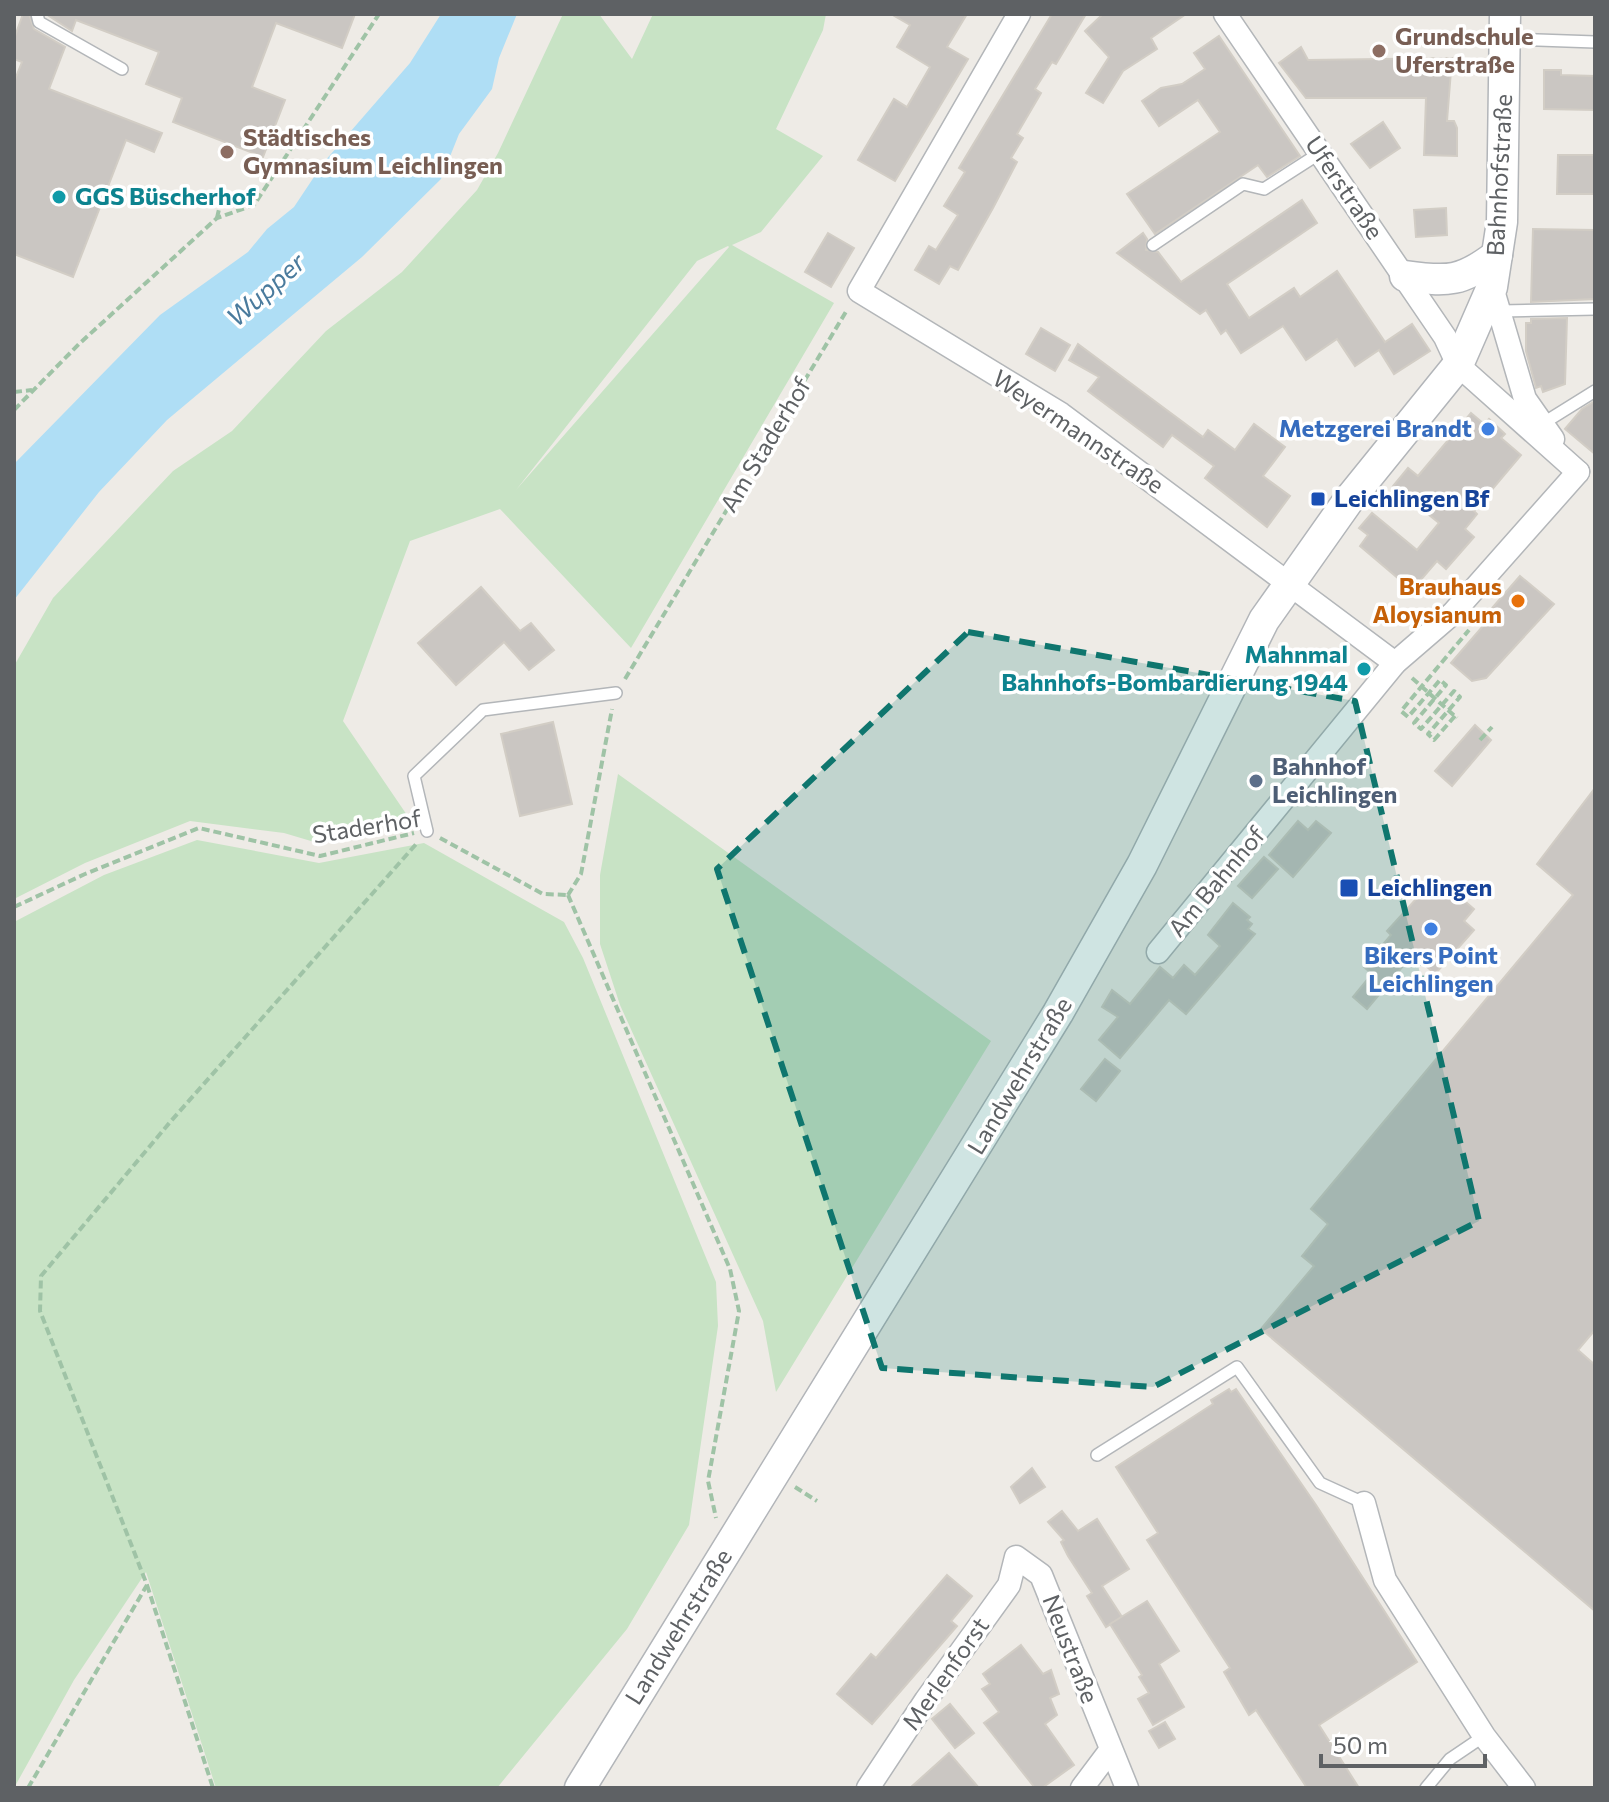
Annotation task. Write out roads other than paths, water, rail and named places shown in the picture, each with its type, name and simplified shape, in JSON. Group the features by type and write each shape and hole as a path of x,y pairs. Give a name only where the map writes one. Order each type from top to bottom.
{"main road":[{"name":"Bahnhofstraße","path":"1458,365 1496,299 1497,255 1502,222 1505,26"},
{"path":"1405,276 1431,280 1469,277 1497,255"},
{"name":"Landwehrstraße","path":"580,1788 1058,1013 1142,865 1264,620 1348,501 1458,365"}],"street":[{"name":"Weyermannstraße","path":"1019,14 859,291 1061,414 1289,583"},
{"name":"Uferstraße","path":"1225,14 1405,276 1445,337 1458,365"},
{"name":"Bahnhofstraße","path":"1496,299 1512,365 1537,428"},
{"name":"Bahnhofstraße","path":"1458,365 1537,428 1578,472"},
{"name":"Am Bahnhof","path":"1158,952 1395,663 1453,613 1578,472"},
{"path":"1289,583 1395,663"},
{"path":"1364,1503 1385,1580 1484,1736 1524,1788"},
{"name":"Neustraße","path":"1016,1557 1041,1575 1109,1752 1127,1788"},
{"name":"Merlenforst","path":"868,1788 926,1700 1009,1585 1016,1557"},
{"path":"1082,1788 1109,1752"}],"lane":[{"path":"37,14 39,22 122,69"},
{"path":"1505,26 1595,42"},
{"path":"1153,245 1243,184 1264,189 1320,153"},
{"path":"1496,299 1595,309"},
{"path":"1537,428 1595,391"},
{"path":"427,831 414,776 483,710 616,693"},
{"path":"1097,1455 1237,1367 1320,1483 1364,1503"},
{"path":"1426,1788 1450,1759 1484,1736"}],"water":[{"name":"Wupper","path":"441,14 517,14 499,58 492,89 459,134 441,179 362,257 167,420 99,492 14,600 14,464 160,315 248,252 267,229 294,207 324,162 410,63"}],"place":[{"name":"Grundschule Uferstraße","path":"1379,51"},
{"name":"Städtisches Gymnasium Leichlingen","path":"227,152"},
{"name":"GGS Büscherhof","path":"59,197"},
{"name":"Metzgerei Brandt","path":"1488,429"},
{"name":"Leichlingen Bf","path":"1318,499"},
{"name":"Brauhaus Aloysianum","path":"1518,601"},
{"name":"Mahnmal Bahnhofs-Bombardierung 1944","path":"1364,669"},
{"name":"Bahnhof Leichlingen","path":"1256,781"},
{"name":"Leichlingen","path":"1349,888"},
{"name":"Bikers Point Leichlingen","path":"1431,929"}]}
